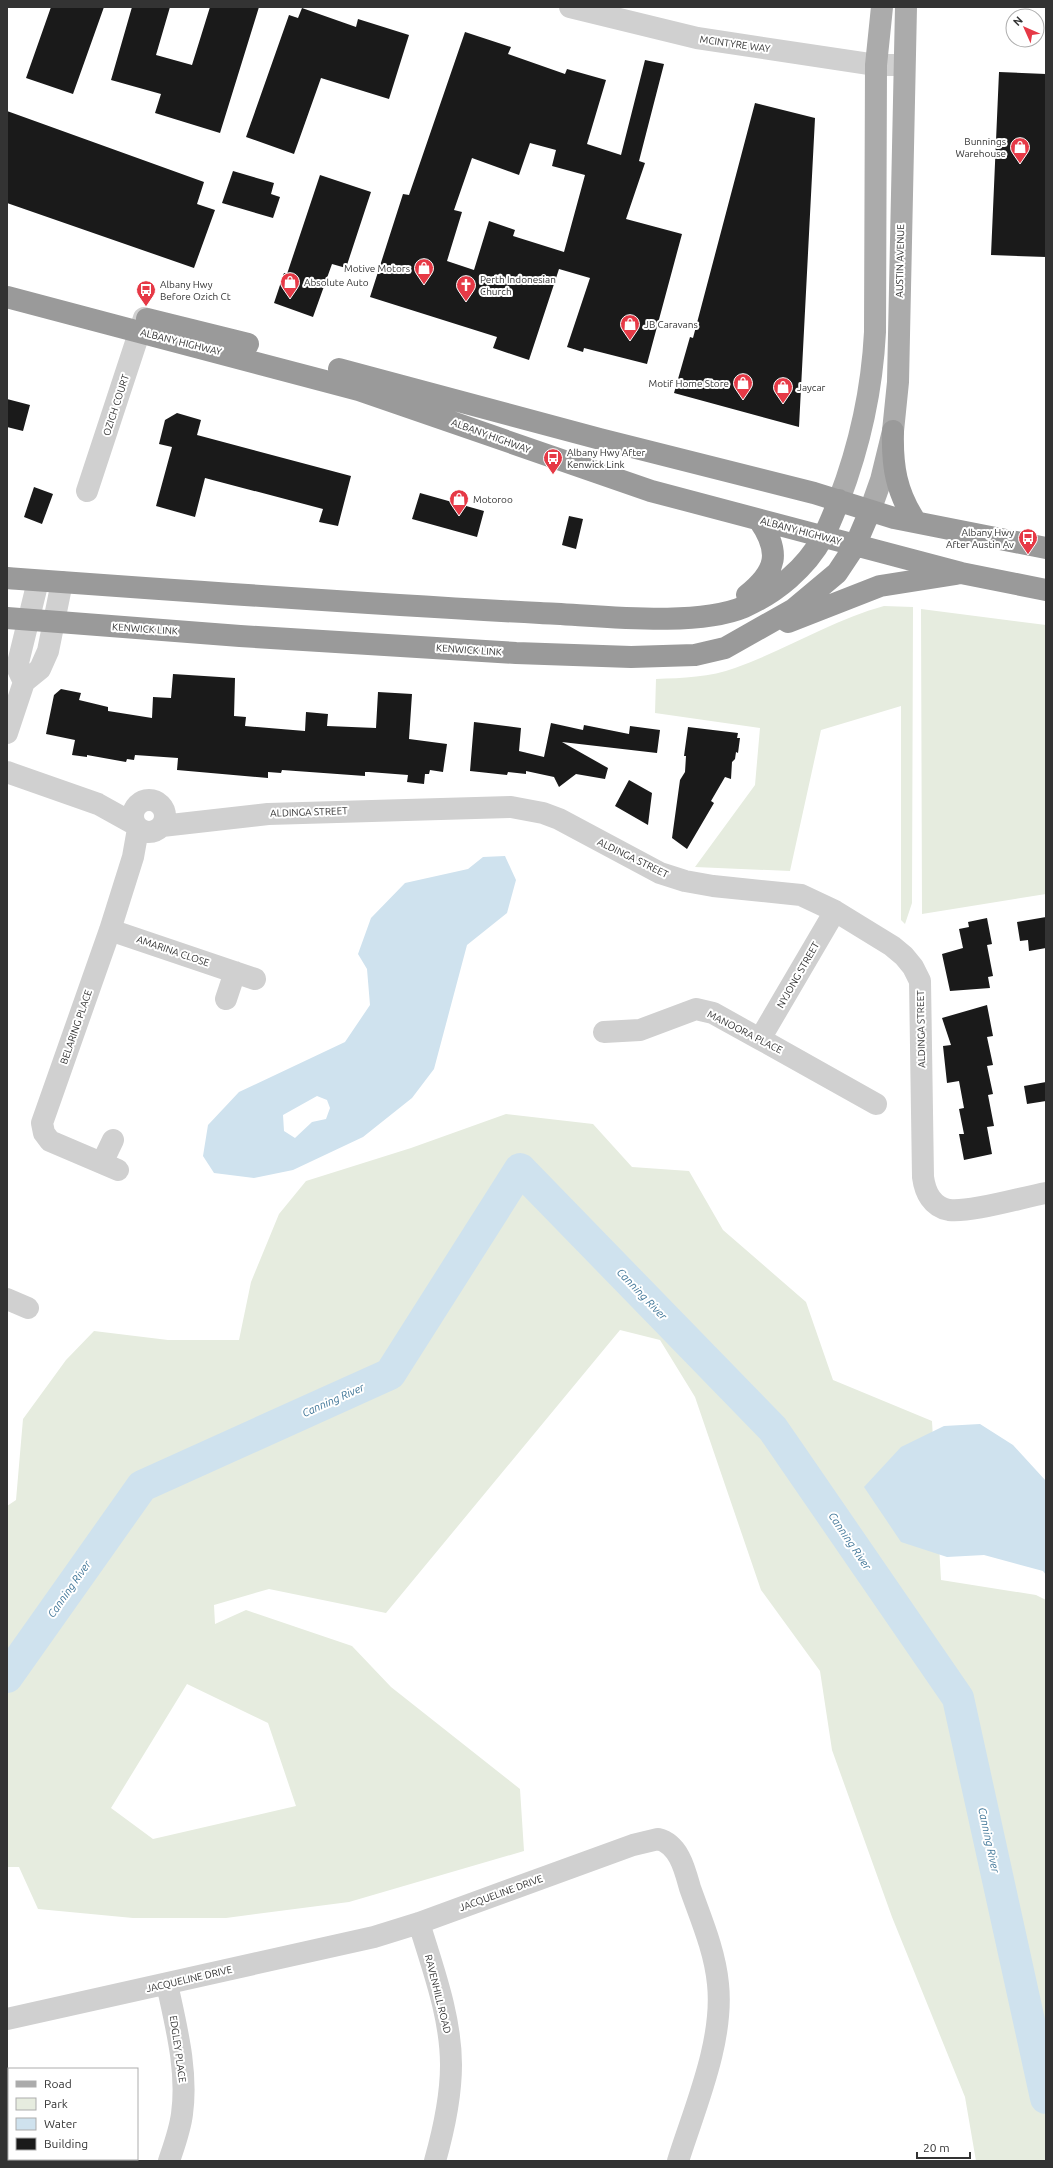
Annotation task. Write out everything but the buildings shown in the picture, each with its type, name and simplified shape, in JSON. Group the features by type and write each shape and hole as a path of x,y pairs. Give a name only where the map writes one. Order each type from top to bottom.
{"highway":[{"name":"ALBANY HIGHWAY","path":"7,281 141,325 359,390 651,491 961,573 1046,590"},
{"name":"ALBANY HIGHWAY","path":"7,297 141,325 194,329 600,439 839,500 870,511 916,522 1046,548"},
{"path":"893,431 892,459 896,477 903,499 916,522"},
{"path":"7,578 238,595 604,616 684,618 716,614 743,607 786,581 807,561 823,537 839,500"},
{"name":"KENWICK LINK","path":"17,619 240,636 579,656 632,657 694,655 725,648 794,609 837,572 855,546 870,511"},
{"path":"716,614 746,596 762,583 768,575 773,559 772,545 759,520"},
{"path":"725,648 880,586 961,573"}],"main road":[{"path":"839,500 859,437 869,397 873,370 875,332 876,65 882,7"},
{"name":"AUSTIN AVENUE","path":"870,511 881,480 893,431 898,375 903,65 906,7"}],"street":[{"name":"MCINTYRE WAY","path":"570,7 696,38 876,65 903,65"},
{"name":"OZICH COURT","path":"87,491 141,325"},
{"path":"24,682 17,667 17,619 38,581"},
{"path":"7,733 24,682 40,669 48,651 62,582"},
{"name":"ALDINGA STREET","path":"7,772 148,821 190,823 268,814 511,807 544,813 559,819 660,873 684,881 713,886 801,895 835,911 898,951 913,967 920,981 923,1177 924,1190 935,1204 949,1210 966,1210 1046,1193"},
{"name":"BELARING PLACE","path":"113,1140 110,1167 50,1141 44,1133 42,1123 110,930 133,857 148,821"},
{"name":"NYJONG STREET","path":"760,1039 835,911"},
{"name":"AMARINA CLOSE","path":"110,930 245,975 226,999"},
{"name":"MANOORA PLACE","path":"604,1032 640,1030 696,1009 713,1014 876,1104"},
{"path":"7,1300 28,1308"},
{"name":"JACQUELINE DRIVE","path":"7,2019 374,1937 419,1923 647,1841 658,1839 670,1845 682,1862 711,1951 718,1986 717,2019 712,2053 678,2161"},
{"name":"RAVENHILL ROAD","path":"419,1923 439,1989 450,2045 451,2065 448,2104 435,2161"},
{"name":"EDGLEY PLACE","path":"167,1984 179,2042 183,2081 182,2113 169,2161"}],"green space":[{"path":"884,606 913,607 912,903 905,924 901,920 901,706 821,730 790,871 695,867 755,785 760,728 655,713 656,679 696,676 726,671 754,661 846,619"},
{"path":"921,609 1046,625 1046,894 922,914"},
{"path":"506,1114 593,1124 632,1167 689,1171 723,1230 806,1302 833,1380 932,1421 941,1580 1036,1595 1046,1600 1046,2161 976,2161 965,2097 892,1917 832,1750 820,1671 761,1590 695,1397 660,1340 620,1330 386,1613 269,1589 214,1605 215,1624 246,1610 352,1646 391,1687 520,1789 524,1851 349,1902 226,1918 133,1918 38,1909 19,1867 7,1867 7,1506 16,1500 23,1419 66,1360 94,1331 168,1340 239,1340 251,1282 279,1214 306,1181 411,1148","holes":["187,1684 268,1723 296,1806 153,1839 111,1808"]}],"water":[{"path":"505,856 516,880 507,913 467,945 434,1069 412,1098 363,1137 293,1170 254,1178 214,1173 203,1156 208,1125 239,1092 345,1042 370,1005 367,969 358,954 371,918 405,883 468,869 483,857","holes":["317,1096 327,1100 330,1108 326,1119 312,1122 295,1138 284,1131 283,1115"]},
{"path":"980,1424 1013,1445 1046,1481 1046,1575 1043,1571 984,1555 947,1557 901,1542 864,1487 901,1447 944,1426"}],"waterway":[{"name":"Canning River","path":"7,1677 142,1486 390,1374 520,1169 773,1429 958,1698 1046,2098"}],"place":[{"name":"Bunnings Warehouse","path":"1020,164"},
{"name":"Motive Motors","path":"424,285"},
{"name":"Absolute Auto","path":"290,299"},
{"name":"Perth Indonesian Church","path":"466,302"},
{"name":"Albany Hwy Before Ozich Ct","path":"146,307"},
{"name":"JB Caravans","path":"630,341"},
{"name":"Motif Home Store","path":"743,400"},
{"name":"Jaycar","path":"783,404"},
{"name":"Albany Hwy After Kenwick Link","path":"553,475"},
{"name":"Motoroo","path":"459,516"},
{"name":"Albany Hwy After Austin Av","path":"1028,555"}]}
